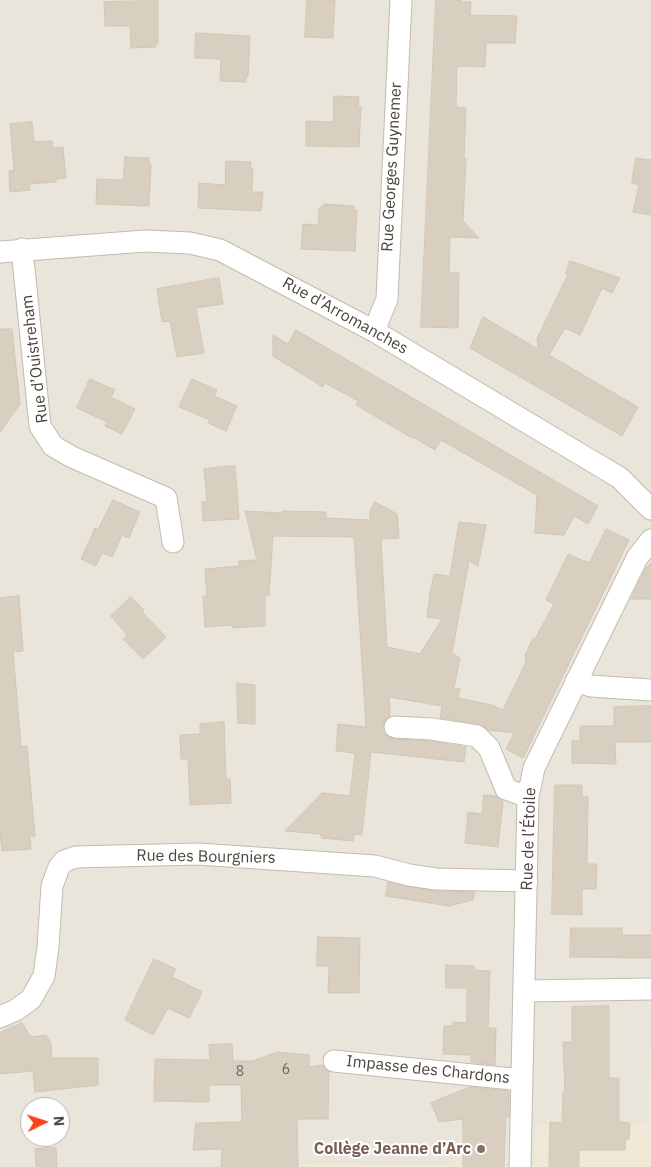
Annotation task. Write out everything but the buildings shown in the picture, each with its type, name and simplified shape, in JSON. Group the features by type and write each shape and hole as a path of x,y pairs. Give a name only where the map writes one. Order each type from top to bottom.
{"street":[{"name":"Rue Georges Guynemer","path":"374,331 386,298 401,0"},
{"name":"Rue d’Arromanches","path":"0,252 145,241 190,243 220,250 249,263 374,331 620,478 651,509"},
{"name":"Rue d’Ouistreham","path":"22,250 40,426 53,446 59,450 166,498 173,542"},
{"name":"Rue de l’Étoile","path":"520,1167 528,797 534,768 637,558 651,540"},
{"path":"576,681 591,686 651,690"},
{"path":"395,728 432,729 477,736 489,748 506,789 528,797"},
{"name":"Rue des Bourgniers","path":"0,1017 16,1010 31,999 44,976 52,886 59,867 64,861 76,857 198,854 375,866 409,875 436,879 527,881"},
{"path":"525,991 651,989"},
{"name":"Impasse des Chardons","path":"334,1061 522,1080"}],"shaded area":[{"path":"0,0 651,0 651,1167 0,1167"},
{"path":"651,1040 651,1167 534,1167 535,1123 646,1123"},
{"name":"Collège Jeanne d’Arc","path":"487,1128 506,1130 504,1167 221,1167 276,1164 451,1165 463,1132"}],"place":[{"name":"Collège Jeanne d’Arc","path":"481,1149"}]}
